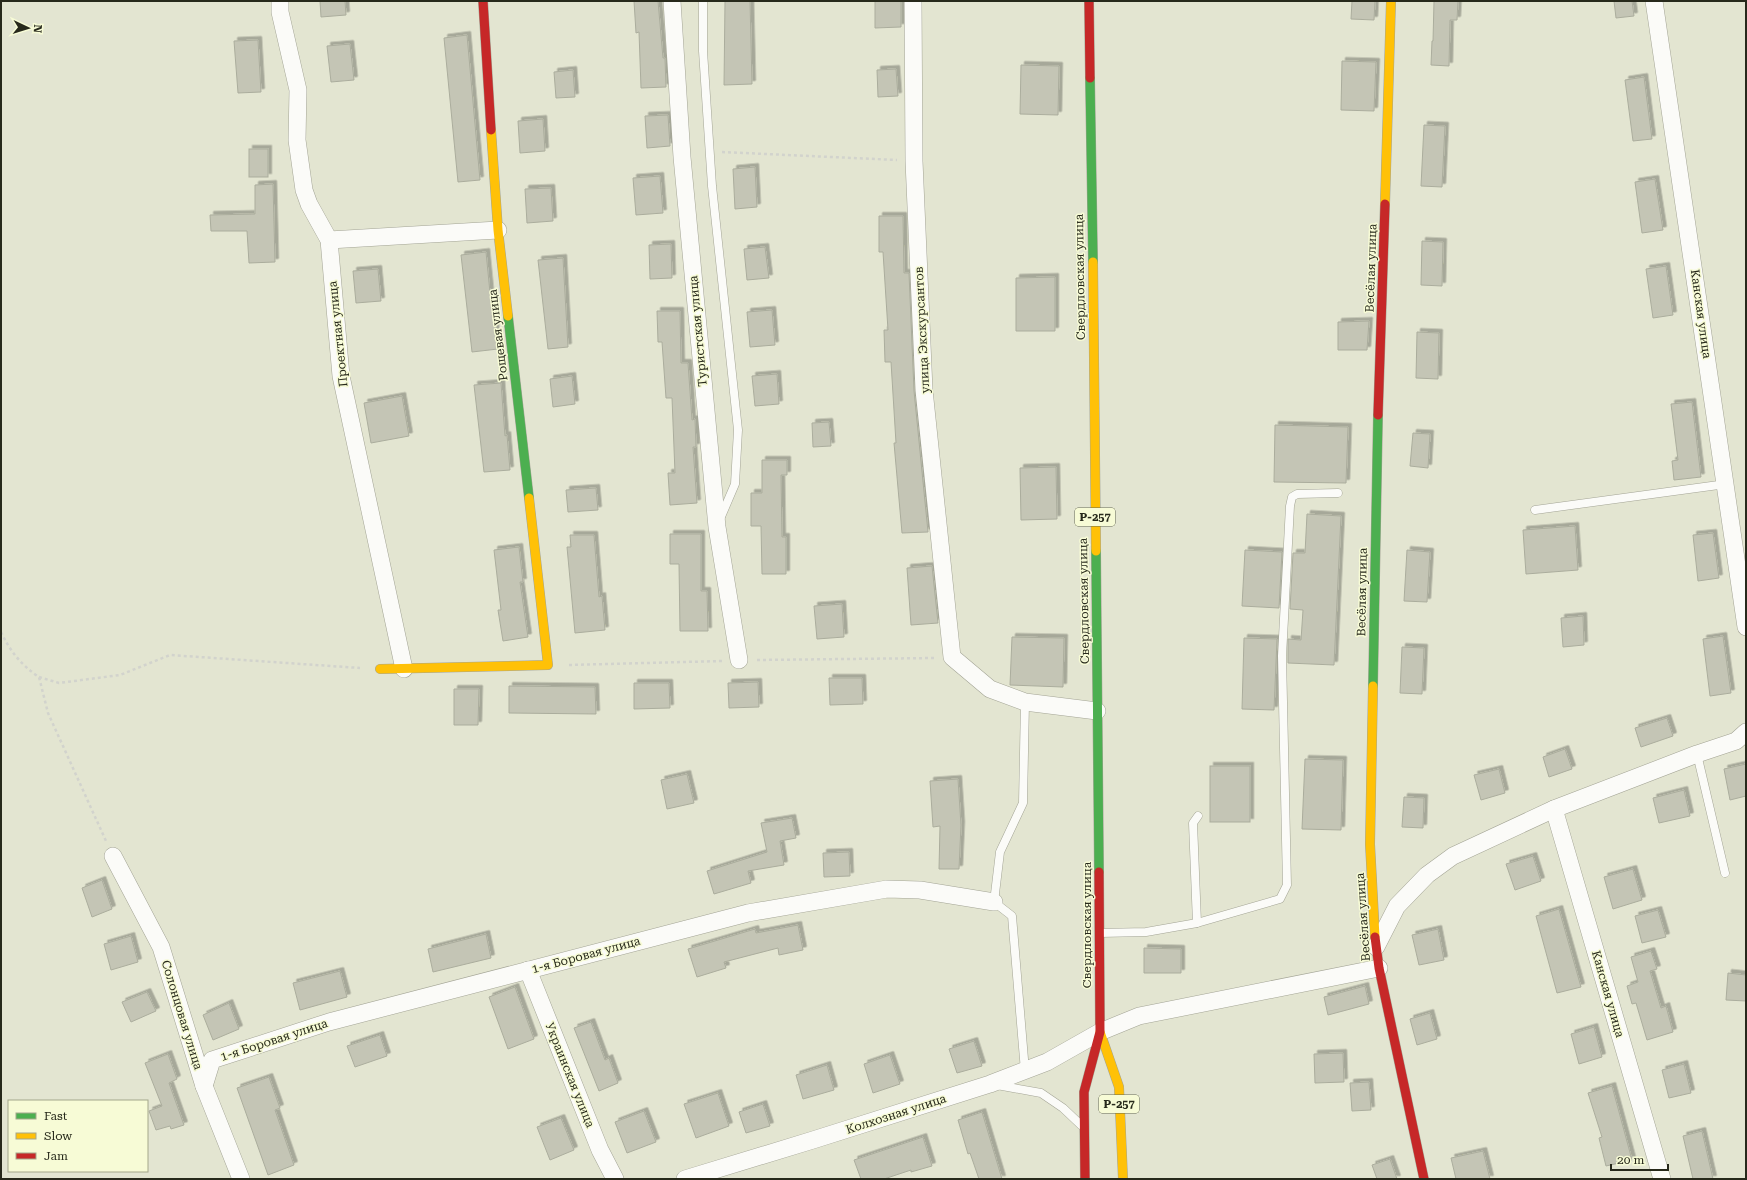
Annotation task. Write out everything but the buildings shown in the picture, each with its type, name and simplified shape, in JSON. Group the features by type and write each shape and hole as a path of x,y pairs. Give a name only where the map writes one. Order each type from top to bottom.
{"main road":[{"name":"Рощевая улица","path":"404,669 548,665 498,230 483,1"},
{"name":"Свердловская улица","path":"1085,1179 1084,1092 1100,1032 1098,712 1089,1"},
{"name":"Весёлая улица","path":"1391,1 1389,111 1378,411 1370,844 1376,947 1379,968 1424,1179"},
{"path":"380,669 404,669"},
{"name":"Свердловская улица","path":"1100,1032 1119,1087 1123,1179"}],"street":[{"name":"Проектная улица","path":"280,1 280,12 298,90 297,140 304,190 309,204 329,240 341,376 404,669"},
{"name":"Туристская улица","path":"672,1 682,158 717,527 739,660"},
{"name":"улица Экскурсантов","path":"913,1 914,161 924,390 952,658 990,689 1025,702"},
{"name":"Канская улица","path":"1654,1 1746,627"},
{"path":"329,240 498,230"},
{"path":"1025,702 1098,712"},
{"path":"1376,947 1397,906 1427,875 1453,856 1554,809 1697,754 1736,741 1746,732"},
{"name":"Канская улица","path":"1554,809 1662,1179"},
{"name":"Солонцовая улица","path":"113,856 160,946 204,1086 241,1179"},
{"name":"1-я Боровая улица","path":"204,1086 212,1060 330,1022 748,913 887,889 920,890 994,902"},
{"name":"Колхозная улица","path":"685,1179 821,1138 990,1084 1047,1062 1100,1032 1139,1016 1379,968"},
{"name":"Украинская улица","path":"528,970 600,1150 615,1179"}],"lane":[{"path":"703,1 703,51 710,153 738,430 735,484 717,527"},
{"path":"1535,510 1726,484"},
{"path":"1100,933 1146,932 1196,923 1280,899 1287,884 1282,656 1290,506 1292,497 1297,494 1338,493"},
{"path":"1025,702 1023,803 1000,852 994,902 1012,916 1025,1071"},
{"path":"1697,754 1725,873"},
{"path":"1196,923 1193,823 1198,816"},
{"path":"990,1084 1041,1093 1063,1108 1085,1128"}],"path":[{"path":"710,153 720,152 914,161"},
{"path":"1,632 8,647 26,668 39,677 60,682 120,675 170,655 380,669"},
{"path":"39,677 48,713 113,856"}],"traffic: fast":[{"path":"1090,78 1093,262"},
{"path":"508,316 529,498"},
{"path":"1373,686 1378,415"},
{"path":"1096,551 1099,872"}],"traffic: slow":[{"path":"1385,204 1391,1"},
{"path":"491,130 498,230 508,316"},
{"path":"1093,262 1096,551"},
{"path":"380,669 548,665 529,498"},
{"path":"1373,686 1370,844 1375,937"},
{"path":"1100,1032 1119,1087 1123,1179"}],"traffic: jam":[{"path":"483,1 491,130"},
{"path":"1089,1 1090,78"},
{"path":"1378,415 1385,204"},
{"path":"1085,1179 1084,1092 1100,1032 1099,872"},
{"path":"1375,937 1379,968 1424,1179"}]}
